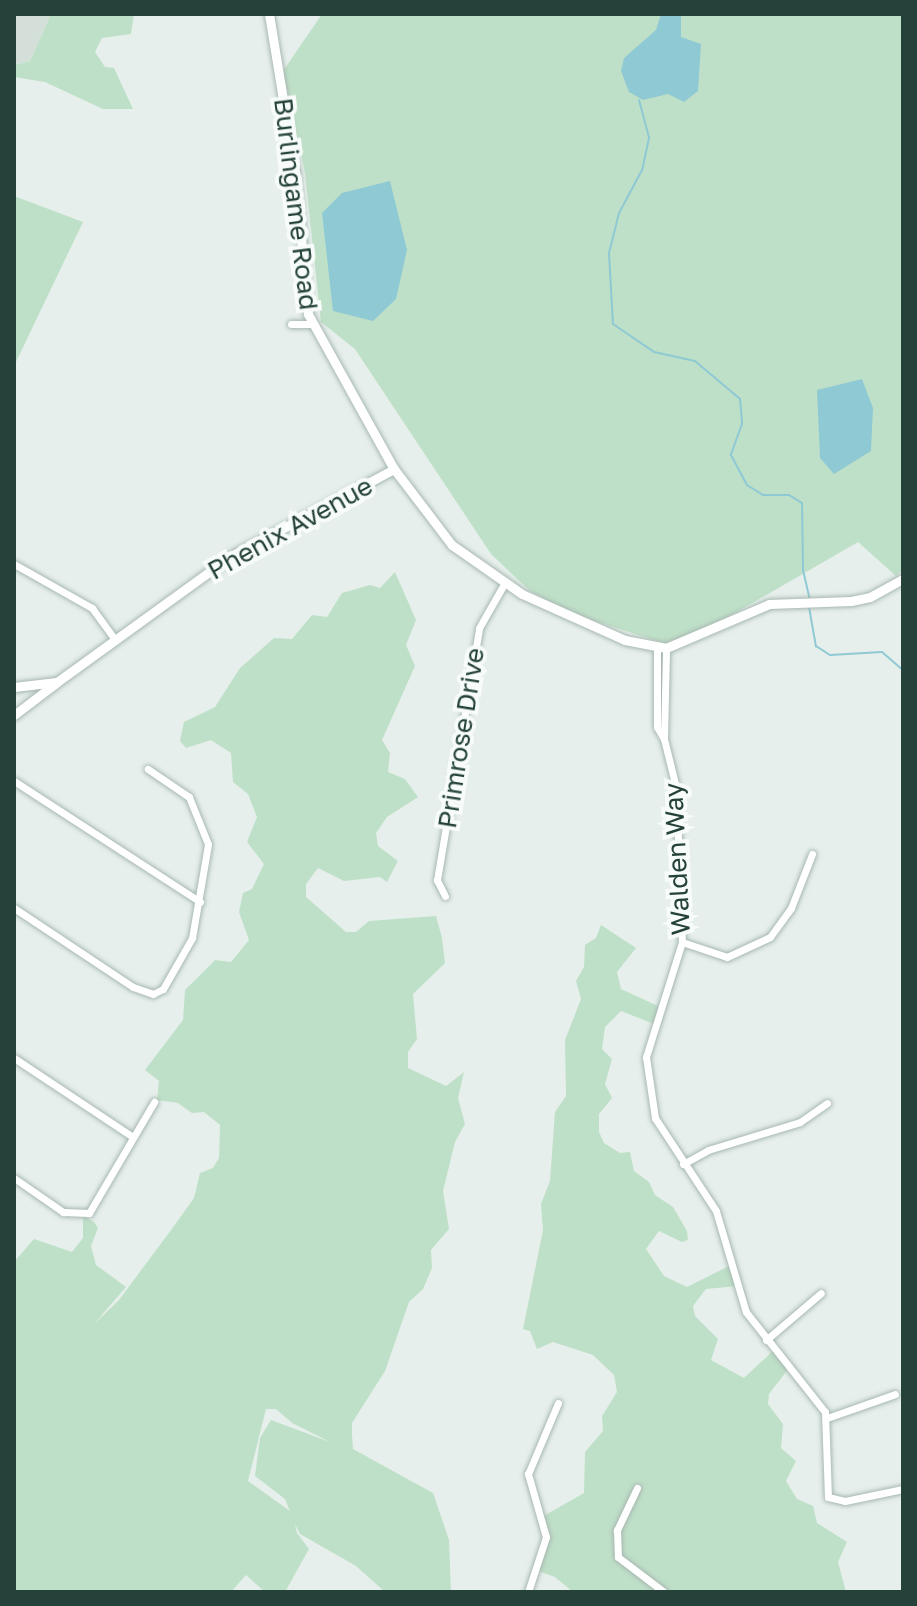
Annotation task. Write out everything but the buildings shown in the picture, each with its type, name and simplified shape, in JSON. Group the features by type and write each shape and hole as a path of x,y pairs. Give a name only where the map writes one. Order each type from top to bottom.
{"main road":[{"name":"Burlingame Road","path":"269,14 295,173 304,302 312,324 394,469"},
{"name":"Phenix Avenue","path":"14,687 57,682 231,556 394,469 452,545 504,584 625,640 662,648"},
{"path":"662,648 769,604 870,597 903,579"},
{"path":"14,715 57,682"}],"street":[{"path":"291,324 312,324"},
{"path":"14,564 92,608 115,640"},
{"name":"Primrose Drive","path":"445,896 437,880 479,628 504,584"},
{"name":"Walden Way","path":"662,648 664,739 676,787 682,942 646,1062 655,1118 716,1211 742,1306 827,1418"},
{"path":"14,908 133,987 153,994 169,981 189,947 208,856 201,819 189,797 148,769"},
{"path":"14,781 200,902"},
{"path":"682,942 727,957 765,941 791,908 812,854"},
{"path":"14,1058 133,1137"},
{"path":"14,1178 63,1212 84,1215 99,1201 154,1102"},
{"path":"683,1164 708,1150 800,1122 827,1103"},
{"path":"766,1340 821,1293"},
{"path":"895,1394 827,1418 828,1497 845,1501 903,1489"},
{"path":"528,1592 546,1537 528,1474 558,1403"},
{"path":"637,1488 617,1530 618,1557 664,1592"}],"shaded area":[{"path":"14,14 51,14 30,61 14,65"}],"green space":[{"path":"51,14 134,14 131,34 102,38 95,52 105,67 114,68 133,109 103,109 45,82 14,77 14,65 30,61"},
{"path":"322,14 903,14 903,569 896,576 858,542 676,647 576,615 530,591 491,554 355,349 321,322 305,173 283,71"},
{"path":"14,196 83,222 14,366"},
{"path":"395,572 416,620 406,645 415,666 382,740 390,753 388,772 405,779 418,797 387,817 376,833 378,846 398,861 387,882 380,877 344,881 318,868 306,884 306,897 346,932 356,932 369,921 436,916 442,938 445,963 413,994 417,1039 408,1052 408,1068 446,1086 464,1072 458,1098 465,1124 455,1142 443,1191 449,1229 431,1250 432,1268 423,1289 409,1302 385,1371 352,1423 352,1435 353,1449 433,1493 449,1540 451,1592 385,1592 356,1566 300,1534 295,1524 297,1533 309,1549 285,1592 265,1592 246,1575 231,1592 14,1592 14,1262 34,1239 72,1252 83,1238 83,1216 94,1222 98,1228 91,1246 96,1265 126,1287 94,1324 119,1300 194,1198 200,1173 213,1168 219,1158 220,1125 204,1112 192,1113 178,1103 157,1100 159,1081 145,1070 183,1020 185,990 215,960 231,962 249,940 239,912 243,893 252,889 264,864 247,842 257,817 248,794 233,782 231,753 211,740 186,748 180,741 184,722 215,707 240,668 274,638 292,639 312,615 327,617 342,593 370,585 380,588","holes":["266,1409 276,1409 292,1423 330,1442 271,1420 260,1438 255,1476 285,1499 290,1511 248,1481"]},
{"path":"601,925 636,948 617,972 621,989 660,1007 654,1024 621,1011 605,1027 602,1049 612,1059 605,1084 612,1098 599,1114 599,1132 604,1143 620,1153 630,1152 634,1171 649,1182 655,1195 673,1207 687,1231 688,1240 682,1242 659,1231 646,1249 664,1276 687,1287 733,1264 737,1286 706,1289 693,1306 695,1316 718,1339 711,1360 744,1378 774,1350 789,1368 769,1394 768,1404 783,1424 781,1448 796,1461 786,1481 797,1499 813,1506 817,1523 847,1542 838,1562 846,1592 573,1592 555,1577 535,1570 545,1536 542,1517 584,1493 585,1452 603,1431 602,1416 617,1392 614,1375 593,1355 553,1342 537,1349 530,1331 523,1329 543,1230 541,1204 550,1181 555,1112 566,1096 565,1040 581,999 576,981 584,967 585,945 596,938"}],"water":[{"path":"661,14 689,14 681,16 681,37 701,44 698,91 684,102 668,94 643,100 629,92 621,71 624,58 656,30"},
{"path":"390,181 407,250 396,299 373,321 333,311 322,213 342,193"},
{"path":"862,379 873,408 871,451 834,474 820,458 817,390"}],"waterway":[{"path":"639,100 649,138 642,170 619,213 609,253 613,324 654,352 695,361 740,399 742,424 731,455 747,485 763,495 789,495 802,503 803,570 810,600"},
{"path":"809,607 816,646 830,655 882,652 903,670"}]}
